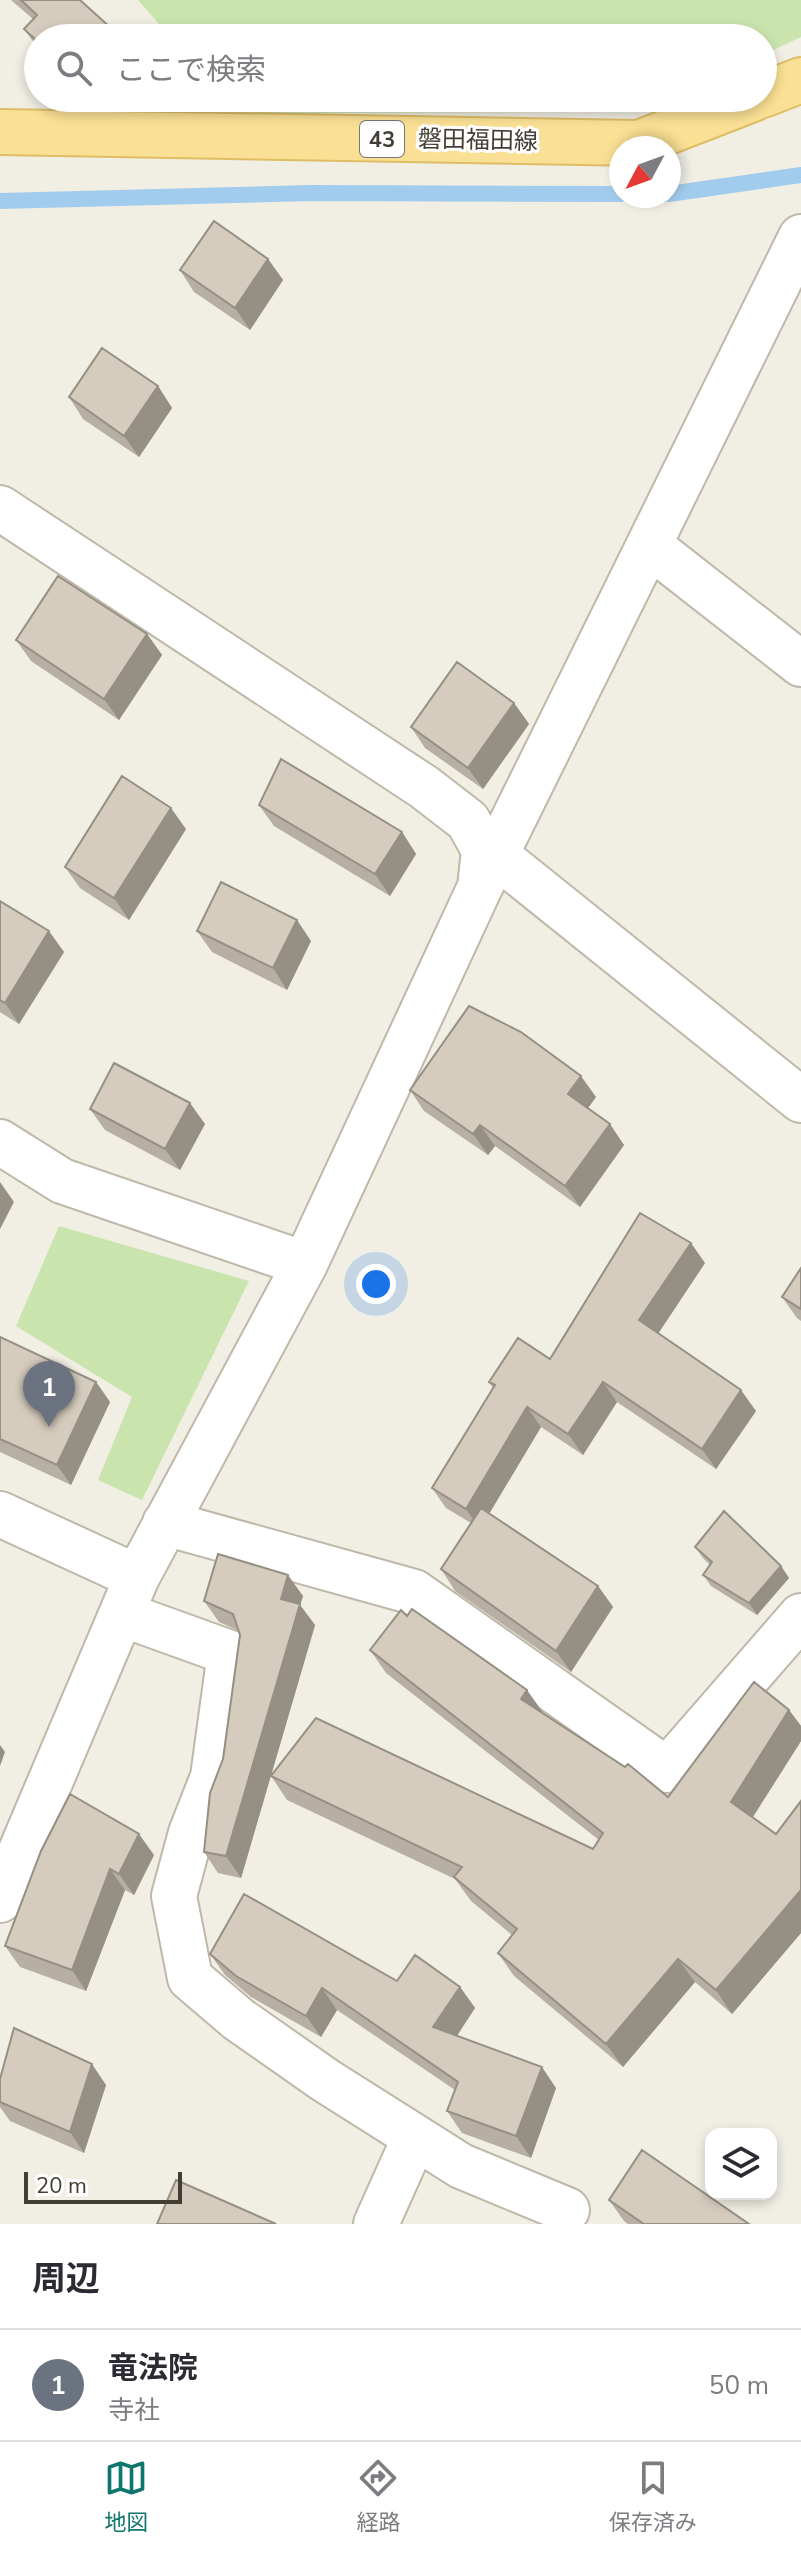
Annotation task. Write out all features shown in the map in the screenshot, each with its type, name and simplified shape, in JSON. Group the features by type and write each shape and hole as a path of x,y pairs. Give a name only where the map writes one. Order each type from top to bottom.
{"main road":[{"path":"777,89 801,80"},
{"name":"磐田福田線","path":"0,132 639,143 719,112"}],"street":[{"path":"0,1900 129,1595 305,1264 488,871 801,237"},
{"path":"0,508 424,787 468,821 484,850 488,871 801,1100"},
{"path":"650,546 801,664"},
{"path":"0,1142 62,1181 305,1264"},
{"path":"0,1514 129,1595 230,1653 213,1777 191,1833 174,1896 190,1978 263,2037 461,2166 567,2210"},
{"path":"165,1523 414,1592 667,1770 801,1616"},
{"path":"376,2224 415,2137"}],"green space":[{"path":"138,0 801,0 801,37 777,48 777,24 159,24"},
{"path":"224,112 553,112 225,113"},
{"path":"59,1226 249,1281 142,1500 98,1480 132,1397 16,1326"}],"building":[{"path":"21,0 80,0 107,24 29,24 37,15"},
{"path":"214,221 268,259 235,308 180,270"},
{"path":"102,348 158,386 124,436 69,397"},
{"path":"58,576 147,634 104,699 16,640"},
{"path":"457,662 514,703 468,768 411,727"},
{"path":"281,759 402,832 375,874 259,805"},
{"path":"122,776 171,808 114,898 65,867"},
{"path":"221,882 297,920 273,968 197,931"},
{"path":"0,901 49,931 5,1003 0,1000"},
{"path":"469,1006 521,1032 581,1076 568,1094 610,1124 565,1186 480,1125 473,1134 410,1090"},
{"path":"114,1063 190,1103 165,1149 90,1109"},
{"path":"640,1213 691,1243 639,1320 741,1390 702,1449 603,1382 568,1434 527,1407 466,1509 432,1488 495,1385 489,1382 518,1338 550,1359"},
{"path":"801,1268 801,1309 782,1297"},
{"path":"0,1337 96,1382 57,1465 0,1439"},
{"path":"481,1508 598,1586 556,1651 441,1569"},
{"path":"724,1511 781,1566 749,1603 703,1575 712,1562 695,1547"},
{"path":"218,1554 288,1575 281,1599 300,1604 226,1856 204,1852 210,1793 223,1759 240,1635 233,1614 204,1601"},
{"path":"412,1609 527,1690 521,1699 625,1767 628,1764 668,1797 754,1682 789,1710 731,1802 776,1834 801,1801 801,1890 716,1990 678,1959 606,2044 498,1953 517,1929 454,1877 462,1867 271,1776 316,1718 593,1849 603,1833 370,1650 401,1610 407,1616"},
{"path":"70,1794 139,1834 119,1874 110,1869 72,1970 5,1946 41,1851"},
{"path":"244,1894 397,1981 415,1955 460,1987 433,2027 542,2067 516,2136 447,2111 458,2082 322,1988 306,2016 236,1976 210,1954"},
{"path":"14,2028 92,2064 70,2132 0,2102 0,2079"},
{"path":"642,2150 705,2194 705,2200 714,2200 749,2224 644,2224 609,2200"},
{"path":"176,2180 276,2224 157,2224"}],"waterway":[{"path":"681,192 801,175"},
{"path":"0,201 311,193 609,194"}],"place":[{"name":"竜法院","path":"49,1427"}]}
